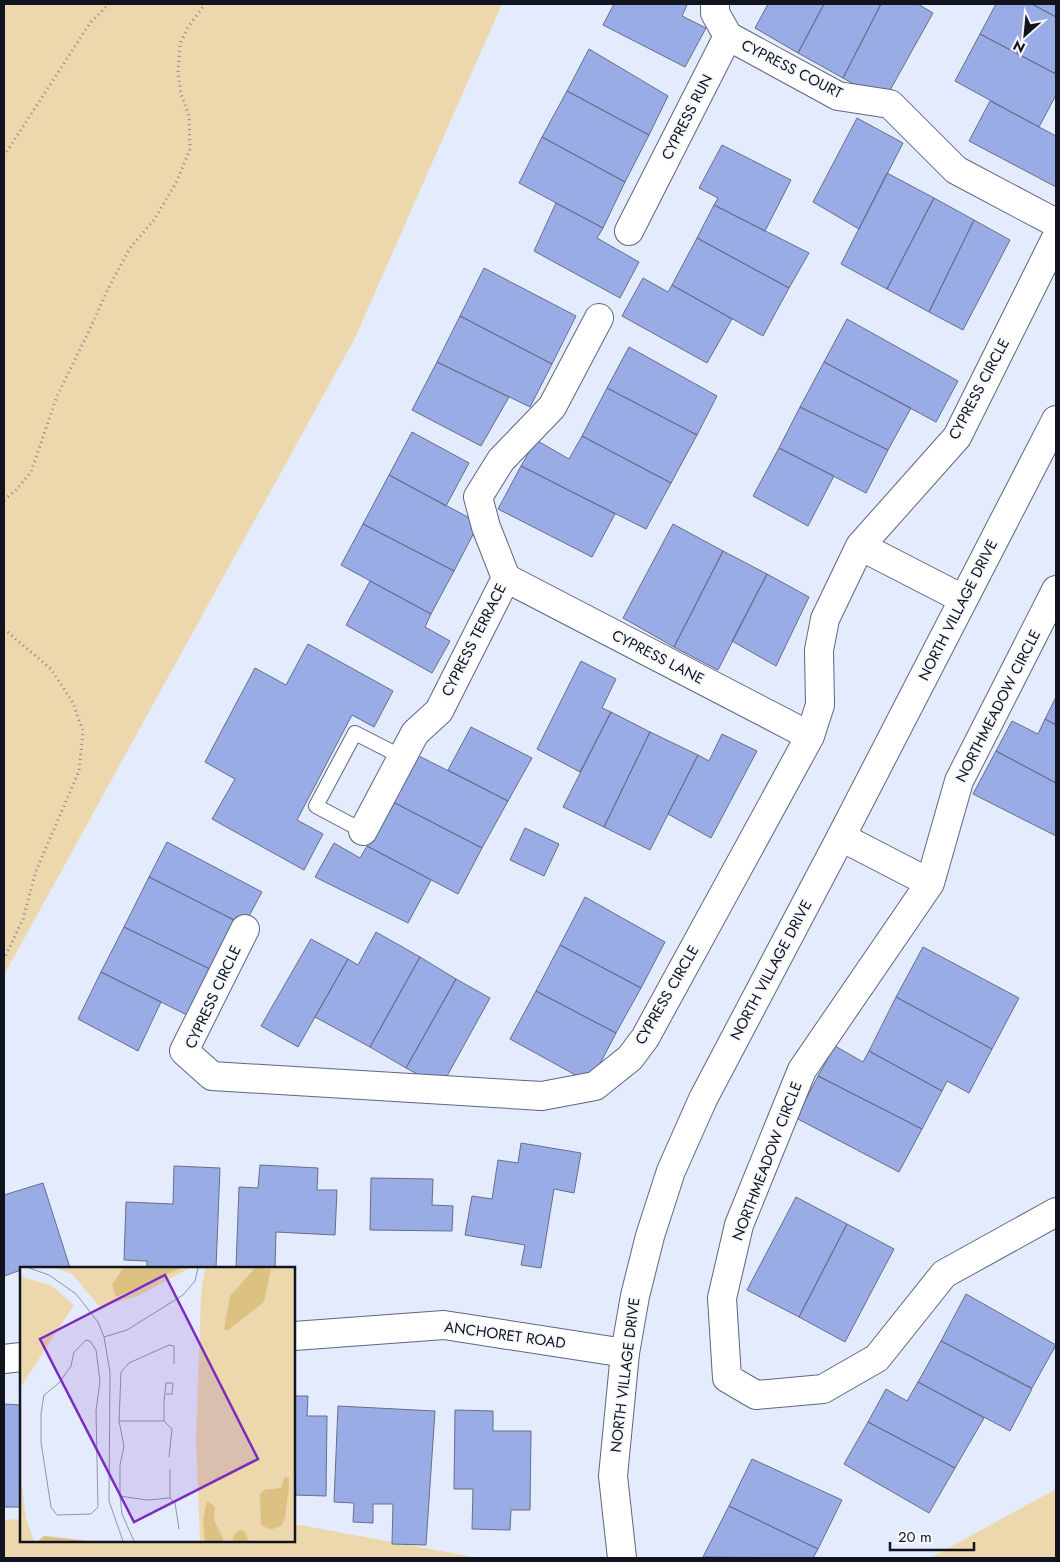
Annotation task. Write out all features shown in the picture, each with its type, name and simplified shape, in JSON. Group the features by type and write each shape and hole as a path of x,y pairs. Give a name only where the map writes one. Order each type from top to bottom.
{"street":[{"path":"715,4 715,13 728,36"},
{"name":"CYPRESS COURT","path":"728,36 838,96 890,104 956,170 1056,223"},
{"name":"CYPRESS RUN","path":"629,231 728,36"},
{"name":"CYPRESS CIRCLE","path":"245,929 184,1051 212,1076 542,1096 595,1086 630,1058 645,1038 810,736 820,705 819,650 826,619 860,546 957,437 1056,238"},
{"name":"CYPRESS TERRACE","path":"363,831 415,733 439,711 506,578 486,528 478,497 501,460 552,407 599,318"},
{"name":"NORTH VILLAGE DRIVE","path":"622,1558 613,1476 625,1353 637,1288 650,1236 671,1171 703,1099 841,837 1056,420"},
{"path":"860,546 963,599"},
{"name":"CYPRESS LANE","path":"506,578 810,736"},
{"name":"NORTHMEADOW CIRCLE","path":"1056,590 959,781 930,883 802,1070 739,1225 722,1298 727,1378 756,1395 823,1389 877,1358 944,1274 1056,1212"},
{"path":"841,837 930,883"},
{"name":"ANCHORET ROAD","path":"295,1336 444,1325 625,1353"},
{"path":"4,1359 20,1357"}],"lane":[{"path":"363,831 316,806 355,733 402,757"}],"path":[{"path":"4,156 90,23 109,4"},
{"path":"4,500 16,490 31,472 57,396 108,289 130,248 154,220 177,182 190,149 189,116 180,94 178,72 180,44 188,27 205,4"},
{"path":"4,629 51,669 73,703 83,731 80,771 36,870 23,920 4,959"}],"shaded area":[{"path":"4,4 502,4 355,338 4,975"},
{"path":"1056,1489 1056,1558 930,1558"},
{"path":"20,1519 20,1542 295,1542 295,1524 479,1558 4,1558 4,1520"}],"building":[{"path":"614,4 685,4 687,5 682,16 706,28 685,67 603,25"},
{"path":"768,4 824,4 798,53 755,28"},
{"path":"824,4 881,4 843,78 798,53"},
{"path":"881,4 918,4 933,13 884,101 843,78"},
{"path":"996,4 1032,4 1056,17 1056,74 980,34"},
{"path":"1032,4 1056,4 1056,17"},
{"path":"980,34 1056,74 1056,95 1039,127 955,81"},
{"path":"589,49 668,96 649,135 567,91"},
{"path":"567,91 649,135 625,182 542,137"},
{"path":"990,101 1056,136 1056,187 969,141"},
{"path":"857,118 903,143 859,229 813,202"},
{"path":"542,137 625,182 603,228 519,183"},
{"path":"722,145 791,180 765,231 714,205 718,198 699,188"},
{"path":"887,173 934,198 887,289 841,264"},
{"path":"934,198 974,220 929,312 887,289"},
{"path":"556,203 603,228 597,238 639,262 620,298 534,251"},
{"path":"714,205 809,253 789,288 697,238"},
{"path":"974,220 1010,240 963,330 929,312"},
{"path":"697,238 789,288 763,336 672,285"},
{"path":"484,268 576,316 552,364 460,316"},
{"path":"643,278 668,292 672,285 732,319 707,363 622,316"},
{"path":"460,316 552,364 530,407 437,362"},
{"path":"847,319 958,381 936,422 824,362"},
{"path":"629,347 717,396 697,435 607,388"},
{"path":"437,362 509,397 481,446 412,410"},
{"path":"824,362 911,408 888,450 800,407"},
{"path":"607,388 697,435 671,483 582,436"},
{"path":"800,407 888,450 866,493 779,448"},
{"path":"412,432 469,463 446,506 389,475"},
{"path":"582,436 671,483 646,529 521,466 536,440 569,459"},
{"path":"779,448 834,476 808,526 753,496"},
{"path":"521,466 615,514 592,557 498,509"},
{"path":"389,475 479,523 454,571 363,524"},
{"path":"363,524 454,571 431,614 341,565"},
{"path":"673,524 723,551 674,647 623,618"},
{"path":"723,551 767,574 718,670 674,647"},
{"path":"767,574 809,597 776,666 732,641"},
{"path":"370,581 431,614 425,627 450,641 432,673 346,625"},
{"path":"308,644 393,691 374,727 352,715 297,820 323,834 304,870 212,819 235,779 205,762 255,668 286,685"},
{"path":"581,661 616,679 602,708 611,712 580,772 537,749"},
{"path":"1056,697 1056,725 1045,719"},
{"path":"611,712 650,732 604,827 563,807"},
{"path":"1045,719 1056,725 1056,783 996,751 1012,721 1038,734"},
{"path":"471,727 532,758 508,801 448,770"},
{"path":"650,732 698,755 650,850 604,827"},
{"path":"722,734 757,751 711,838 668,814 698,755 709,761"},
{"path":"996,751 1056,783 1056,836 973,794"},
{"path":"415,754 508,801 482,848 391,801"},
{"path":"391,801 482,848 458,894 367,846"},
{"path":"525,828 559,844 544,876 510,860"},
{"path":"167,842 262,892 244,925 149,877"},
{"path":"334,843 360,858 367,846 431,880 408,923 315,877"},
{"path":"149,877 244,925 220,974 124,927"},
{"path":"585,897 665,942 641,988 560,945"},
{"path":"124,927 220,974 197,1020 101,972"},
{"path":"376,932 420,957 370,1047 315,1017 348,959 358,965"},
{"path":"311,939 348,959 298,1047 261,1026"},
{"path":"560,945 641,988 616,1033 536,991"},
{"path":"923,947 1019,998 992,1049 896,997"},
{"path":"420,957 456,979 406,1068 370,1047"},
{"path":"101,972 161,1002 138,1051 78,1019"},
{"path":"456,979 490,998 441,1087 406,1068"},
{"path":"536,991 616,1033 590,1083 510,1039"},
{"path":"896,997 992,1049 969,1093 947,1081 942,1091 869,1051"},
{"path":"835,1046 863,1062 869,1051 942,1091 922,1129 818,1076"},
{"path":"818,1076 922,1129 899,1172 796,1118"},
{"path":"521,1143 581,1153 574,1193 554,1189 541,1268 521,1265 525,1245 465,1235 472,1196 492,1199 498,1160 518,1163"},
{"path":"260,1165 318,1168 317,1190 337,1190 335,1235 276,1232 275,1267 236,1267 239,1187 258,1188"},
{"path":"174,1166 220,1168 216,1267 147,1267 147,1261 124,1260 126,1202 173,1204"},
{"path":"371,1178 433,1179 432,1205 453,1206 452,1231 370,1230"},
{"path":"43,1183 70,1267 20,1267 20,1270 4,1276 4,1195"},
{"path":"796,1197 847,1224 799,1317 747,1290"},
{"path":"847,1224 894,1249 845,1342 799,1317"},
{"path":"966,1294 1056,1345 1032,1388 941,1341"},
{"path":"941,1341 1032,1389 1010,1431 918,1382"},
{"path":"918,1382 984,1418 955,1468 868,1422 886,1389 907,1401"},
{"path":"295,1396 308,1396 307,1416 327,1416 326,1496 295,1495"},
{"path":"4,1404 20,1405 20,1507 4,1507"},
{"path":"338,1406 435,1411 426,1545 392,1544 393,1504 373,1504 373,1523 353,1522 354,1503 334,1502"},
{"path":"455,1410 493,1411 493,1431 531,1431 530,1510 511,1510 510,1530 472,1529 473,1489 454,1489"},
{"path":"868,1422 955,1468 929,1513 844,1464"},
{"path":"752,1459 842,1500 818,1549 729,1506"},
{"path":"729,1506 818,1549 813,1558 703,1557"}]}
